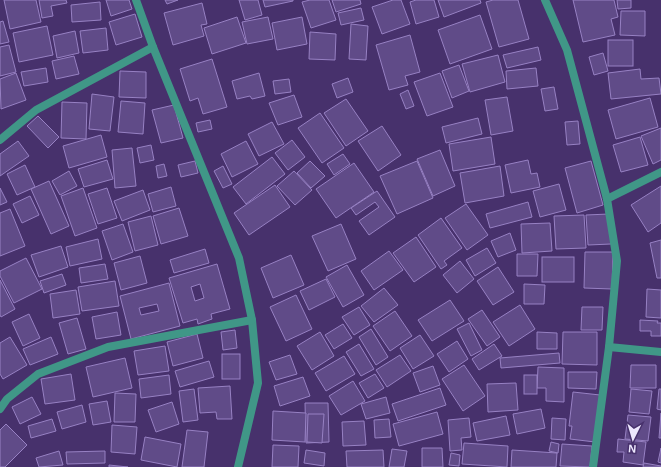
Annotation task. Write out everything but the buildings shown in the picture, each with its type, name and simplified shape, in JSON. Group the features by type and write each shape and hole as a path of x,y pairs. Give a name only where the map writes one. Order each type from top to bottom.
{"street":[{"path":"136,0 153,47 239,258 252,320 258,383 238,467"},
{"path":"545,0 567,50 607,199 617,261 609,347 593,467"},
{"path":"0,140 36,110 153,47"},
{"path":"607,199 661,172"},
{"path":"0,409 7,399 38,374 108,348 252,320"},
{"path":"609,347 661,352"}]}
